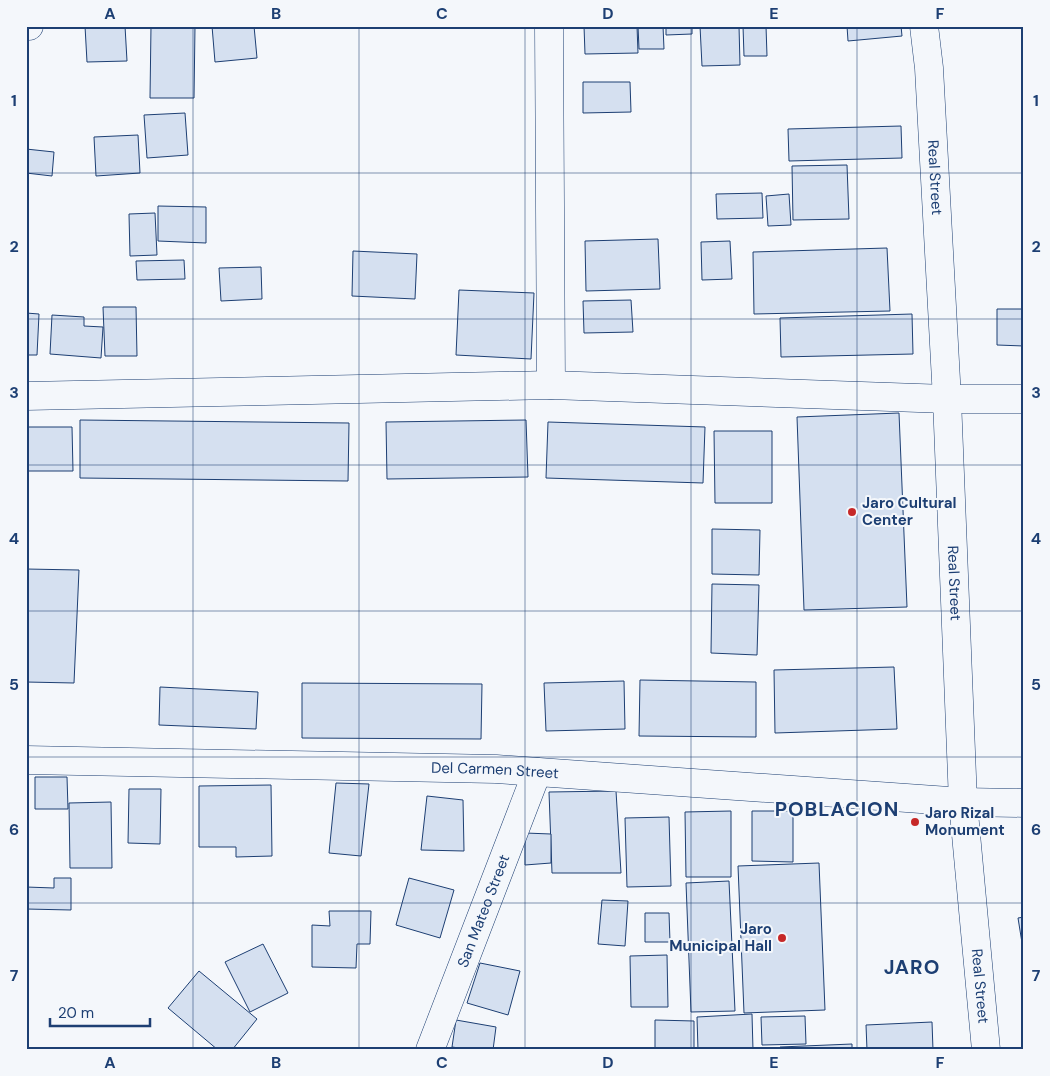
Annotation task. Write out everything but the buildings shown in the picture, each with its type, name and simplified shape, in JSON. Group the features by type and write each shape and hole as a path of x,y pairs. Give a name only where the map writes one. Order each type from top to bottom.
{"street":[{"path":"549,26 551,384"},
{"name":"Real Street","path":"924,26 929,68 947,400 963,802 986,1050"},
{"path":"26,396 551,384 947,400 1024,399"},
{"name":"Del Carmen Street","path":"26,760 496,769 963,802 1024,803"},
{"name":"San Mateo Street","path":"430,1050 537,772"}],"place":[{"name":"Jaro Cultural Center","path":"852,512"},
{"name":"Jaro Rizal Monument","path":"915,822"},
{"name":"Jaro Municipal Hall","path":"782,938"}],"district":[{"name":"POBLACION","path":"837,809"},
{"name":"JARO","path":"912,967"}]}
